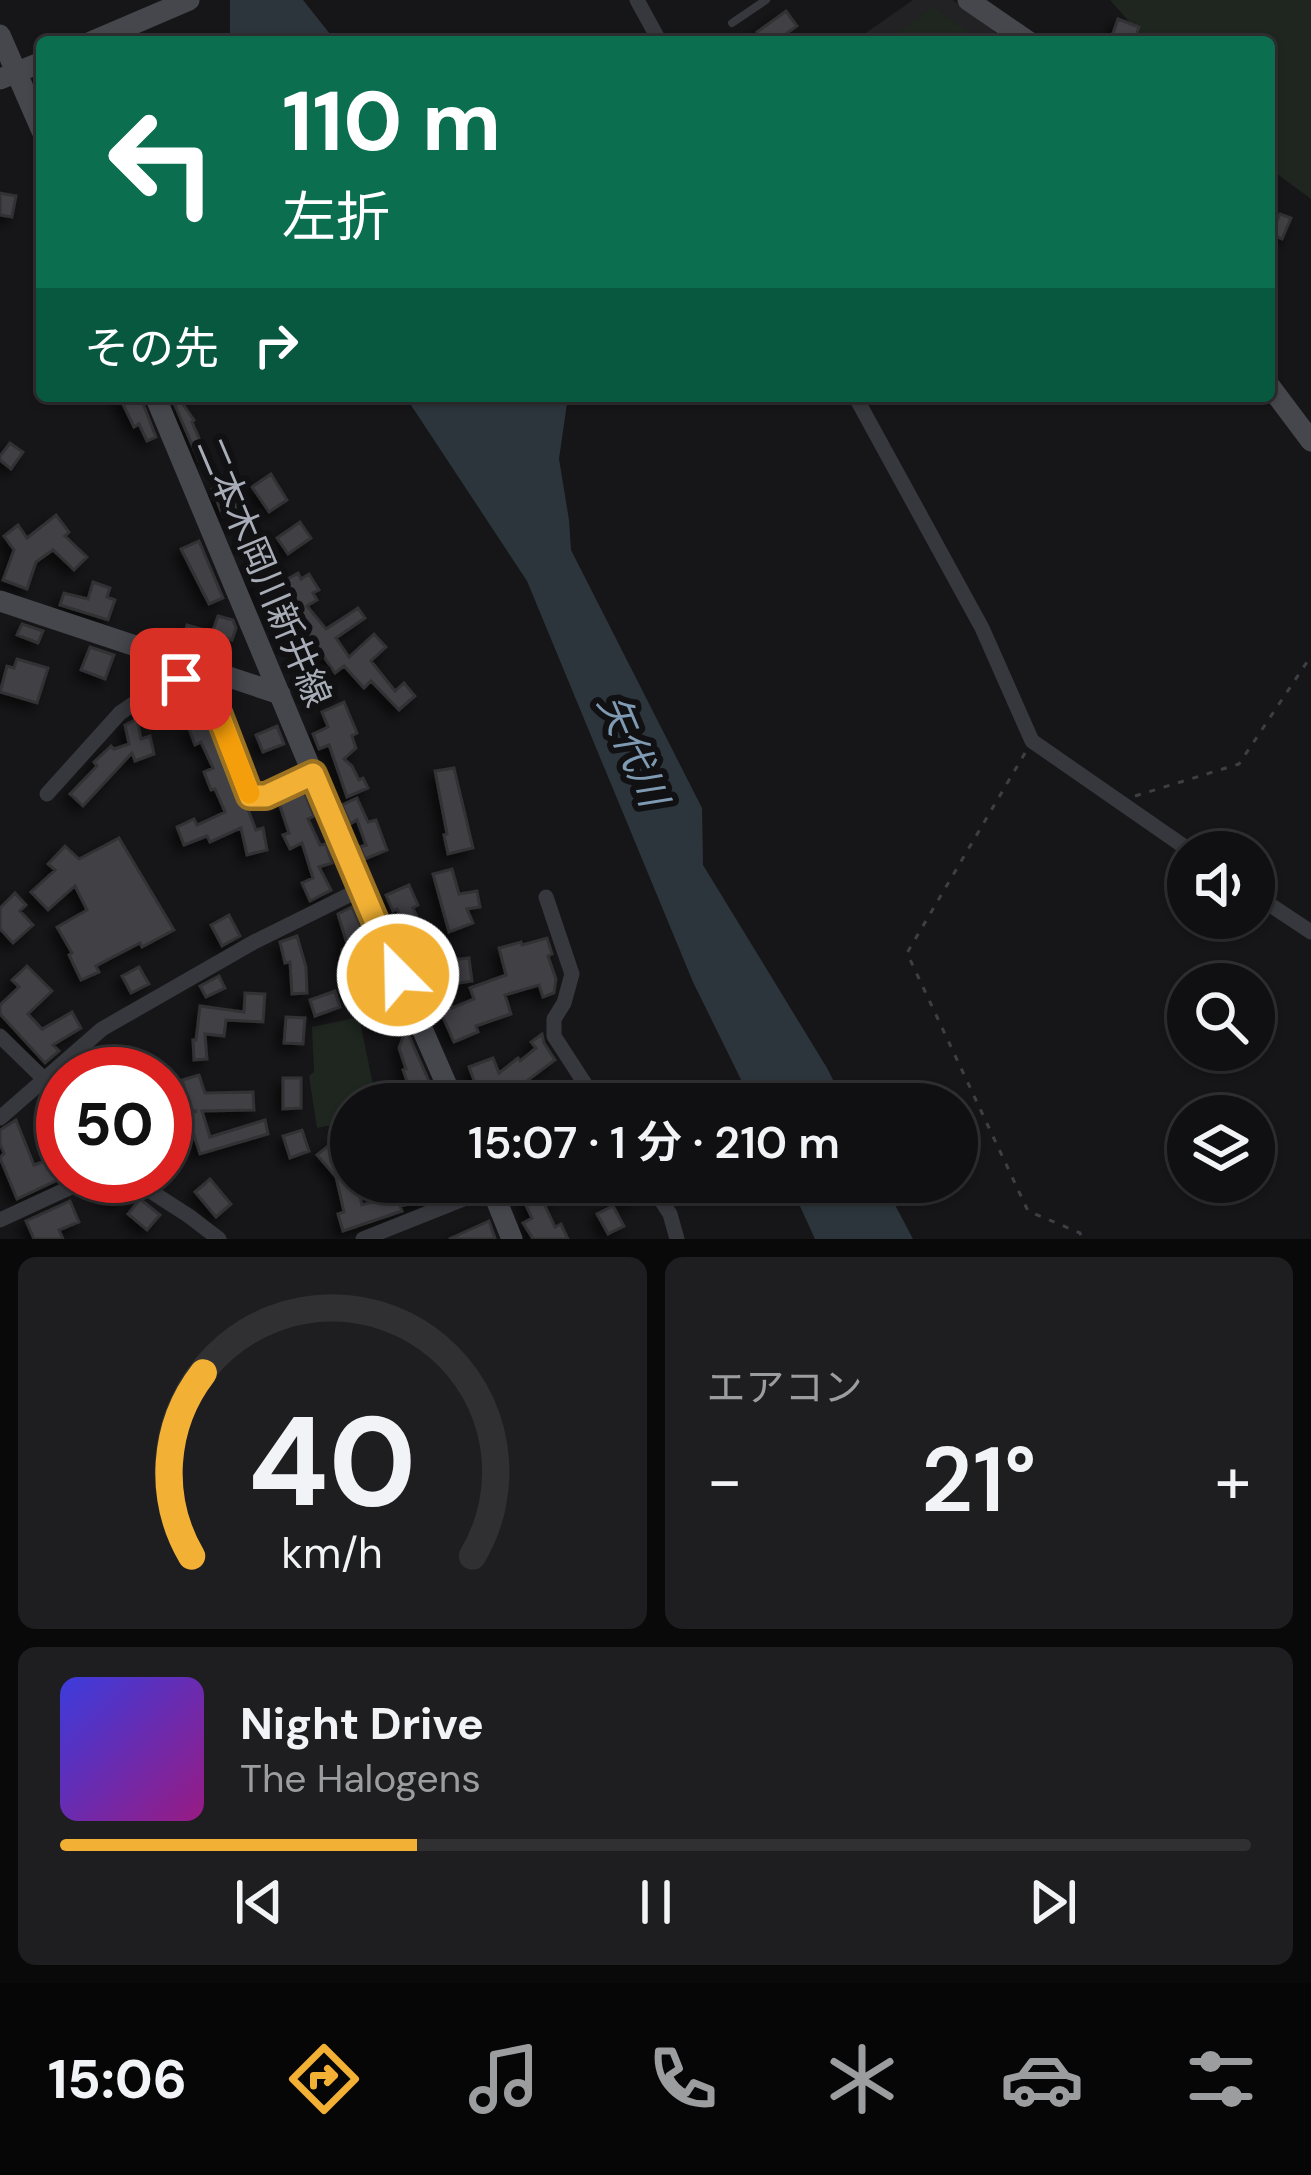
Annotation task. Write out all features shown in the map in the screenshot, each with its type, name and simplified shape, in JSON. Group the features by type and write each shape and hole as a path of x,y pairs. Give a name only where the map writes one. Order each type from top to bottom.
{"main road":[{"path":"106,36 189,0"},
{"path":"968,0 1020,36"},
{"path":"0,35 8,75 36,121"},
{"path":"1275,393 1311,441"},
{"name":"二本木岡川新井線","path":"158,402 445,1083"},
{"path":"0,601 176,668 280,694"},
{"path":"497,1203 512,1239"}],"street":[{"path":"637,0 657,36"},
{"path":"857,402 982,628 1032,741 1167,835"},
{"path":"47,794 120,713 176,668 181,679 219,715 250,796 266,796 313,774"},
{"path":"81,1047 102,1029 254,942 361,889"},
{"path":"546,897 572,974 554,1019 554,1036 584,1083"},
{"path":"1275,908 1311,932"},
{"path":"0,1036 36,1071"},
{"path":"0,1118 36,1086"},
{"path":"0,1220 37,1203"},
{"path":"169,1203 219,1239"},
{"path":"363,1239 448,1203"},
{"path":"663,1203 677,1239"}],"lane":[{"path":"732,23 766,0"}],"path":[{"path":"1116,801 1239,764 1311,656"},
{"path":"1032,741 907,953 1028,1211 1080,1233 1082,1239"}],"shaded area":[{"path":"913,0 953,0 1000,36 862,36"},
{"path":"1110,0 1311,0 1311,199 1275,172 1275,36 1142,36"},
{"path":"934,6 973,36 893,36"},
{"path":"359,1017 373,1083 330,1083 330,1125 317,1128 309,1076 314,1072 312,1027"}],"water":[{"path":"230,0 303,0 332,36 230,36"},
{"name":"矢代川","path":"409,402 567,402 559,459 571,550 702,808 703,865 834,1083 743,1083 693,982 527,581"},
{"path":"799,1203 894,1203 913,1239 815,1239"}],"building":[{"path":"786,11 797,26 783,36 757,32"},
{"path":"1118,19 1139,27 1136,36 1112,36"},
{"path":"0,193 16,196 12,217 0,215"},
{"path":"1280,214 1291,218 1282,239 1275,236"},
{"path":"122,402 142,402 156,437 147,441 139,424 134,427"},
{"path":"181,402 194,420 207,456 199,461 174,403"},
{"path":"10,443 23,452 11,469 0,460"},
{"path":"271,474 287,500 269,512 252,487"},
{"path":"232,481 243,508 223,516 212,489"},
{"path":"56,515 69,532 65,536 87,557 74,570 53,550 36,562 27,589 3,580 14,550 4,536 18,525 27,538"},
{"path":"300,522 311,538 288,554 277,538"},
{"path":"199,541 223,598 209,604 181,549"},
{"path":"272,569 279,584 298,573 301,579 309,574 319,590 313,593 317,600 307,606 326,629 358,608 365,618 336,638 349,657 374,634 386,647 371,661 395,691 404,683 415,696 399,710 371,681 364,688 344,666 335,673 320,651 315,654 286,618 281,621 268,598 264,600 253,578"},
{"path":"93,582 110,588 107,597 115,600 108,620 60,605 64,593 88,599"},
{"path":"218,616 233,620 232,640 212,633"},
{"path":"22,624 43,631 38,643 17,635"},
{"path":"187,625 205,630 202,644 183,640"},
{"path":"90,647 114,655 105,679 81,670"},
{"path":"17,659 48,668 37,703 0,692 7,666 14,668"},
{"path":"344,702 357,733 352,736 356,748 344,759 368,788 347,797 329,745 319,749 313,734 328,727 322,712"},
{"path":"137,719 141,739 150,736 154,754 135,761 132,753 83,806 70,794 111,746 129,744 125,725"},
{"path":"209,722 239,800 256,830 263,828 267,850 247,855 241,828 210,842 207,836 184,845 177,827 194,819 197,825 225,812 204,772 213,768 189,729"},
{"path":"277,726 284,744 263,752 256,735"},
{"path":"454,768 473,848 448,854 435,771"},
{"path":"304,791 314,816 308,819 320,845 326,844 332,863 319,867 331,890 310,901 302,883 313,878 302,843 290,849 279,803"},
{"path":"357,798 368,822 376,820 387,850 365,859 360,847 366,845 357,820 350,824 342,805"},
{"path":"119,838 174,930 96,966 99,972 81,980 57,927 87,910 75,886 48,910 31,892 55,870 48,864 65,846 79,859"},
{"path":"452,869 459,894 477,891 480,907 467,909 473,923 449,932 433,874"},
{"path":"409,885 418,905 413,908 417,917 403,922 386,895"},
{"path":"15,893 26,905 20,911 33,925 13,943 0,929 0,908"},
{"path":"352,907 370,946 365,949 390,1024 378,1027 364,975 353,980 345,962 342,950 348,947 338,914"},
{"path":"229,915 240,936 222,946 211,925"},
{"path":"297,936 307,993 292,994 290,962 285,963 280,942"},
{"path":"547,938 556,979 554,993 543,997 539,985 505,995 511,1014 476,1026 478,1032 454,1042 428,972 453,966 452,960 469,958 472,981 446,985 452,1008 474,999 470,988 506,975 499,948"},
{"path":"27,966 52,991 28,1014 42,1029 72,1012 81,1028 55,1047 36,1047 36,1053 0,1014 0,1005 19,987 12,980"},
{"path":"139,967 149,984 131,993 122,976"},
{"path":"219,976 225,988 206,997 200,986"},
{"path":"335,991 340,1007 315,1016 310,1000"},
{"path":"245,993 265,994 263,1022 226,1020 224,1036 205,1034 207,1059 194,1060 200,1006 244,1012"},
{"path":"286,1017 305,1018 303,1044 284,1043"},
{"path":"406,1029 430,1083 408,1083 399,1048"},
{"path":"542,1034 555,1060 524,1083 475,1083 469,1067 493,1058 499,1073 536,1048 531,1042"},
{"path":"199,1075 205,1093 253,1092 254,1110 202,1111 210,1137 265,1120 268,1134 200,1154 192,1129 192,1112 197,1111 192,1111 192,1077"},
{"path":"283,1078 301,1078 301,1108 283,1109"},
{"path":"16,1120 36,1164 36,1190 17,1199 0,1158 4,1153 0,1130"},
{"path":"302,1130 309,1151 290,1158 283,1136"},
{"path":"330,1144 330,1170 317,1155"},
{"path":"210,1179 231,1204 216,1217 195,1192"},
{"path":"71,1203 79,1222 59,1230 63,1239 34,1239 26,1221"},
{"path":"137,1203 145,1203 160,1215 147,1230 128,1214"},
{"path":"342,1203 414,1203 343,1231 338,1214 344,1212"},
{"path":"525,1203 552,1203 545,1206 555,1227 561,1224 568,1239 533,1239 523,1223 532,1218"},
{"path":"613,1206 624,1226 608,1234 597,1214"},
{"path":"489,1221 495,1238 449,1239"}],"slow traffic":[{"path":"218,714 249,793"}],"route":[{"path":"181,679 219,715 250,796 266,796 313,774 398,975"}]}
